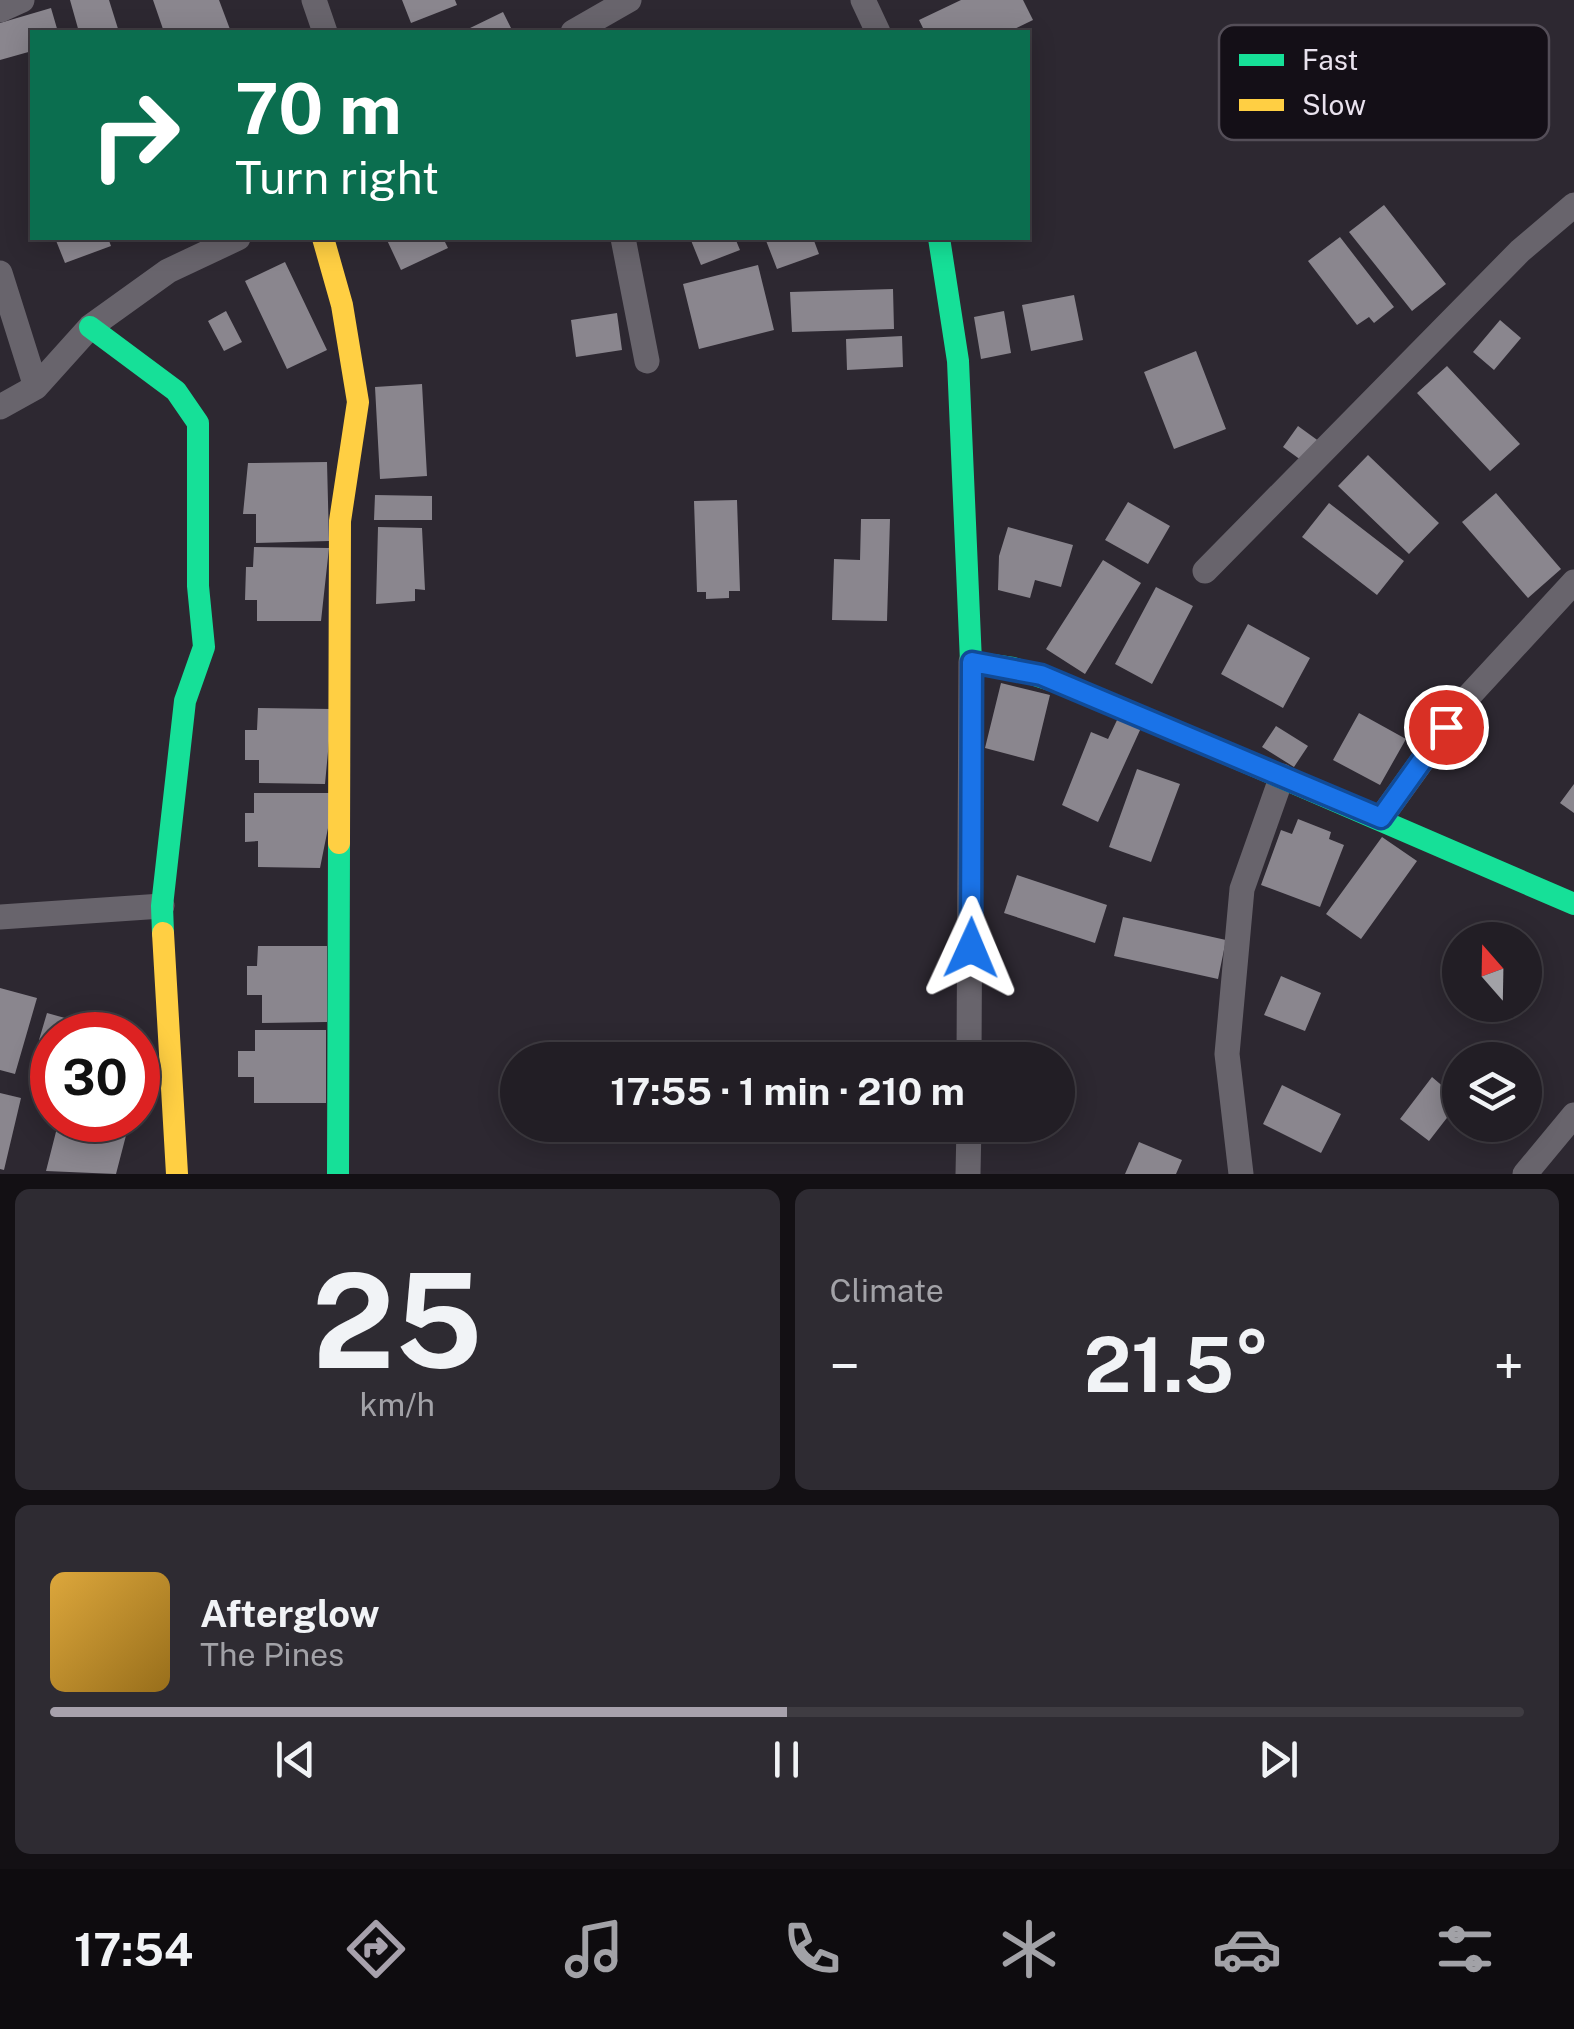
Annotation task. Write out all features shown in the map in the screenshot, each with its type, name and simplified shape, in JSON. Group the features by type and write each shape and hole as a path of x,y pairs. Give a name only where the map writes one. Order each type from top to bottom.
{"street":[{"path":"0,10 22,0"},
{"path":"314,0 324,30"},
{"path":"576,30 629,0"},
{"path":"863,0 877,30"},
{"path":"1205,571 1492,279 1574,205"},
{"path":"0,407 36,386 90,327 168,270 234,240"},
{"path":"323,240 342,304 358,402 340,521 338,1174"},
{"path":"624,240 647,360"},
{"path":"939,240 958,361 972,662 970,1042"},
{"path":"0,273 36,386"},
{"path":"90,327 176,391 198,423 198,586 204,647 184,701 162,906 178,1174"},
{"path":"1381,818 1468,697 1574,582"},
{"path":"972,662 1041,675 1574,904"},
{"path":"1242,1174 1227,1054 1242,888 1282,776"},
{"path":"0,917 162,906"},
{"path":"1525,1174 1568,1132"},
{"path":"968,1174 969,1142"}],"building":[{"path":"70,0 109,0 118,30 78,30"},
{"path":"153,0 219,0 230,30 163,30"},
{"path":"402,0 455,0 457,5 411,23"},
{"path":"961,0 1023,0 1033,20 1012,30 924,30 919,20"},
{"path":"51,8 57,30 30,30 30,52 0,60 0,23"},
{"path":"503,12 512,30 469,30"},
{"path":"1384,205 1446,284 1412,311 1349,232"},
{"path":"1340,237 1394,307 1374,323 1369,317 1357,325 1308,261"},
{"path":"56,240 109,240 111,246 65,263"},
{"path":"387,240 444,240 448,248 401,270"},
{"path":"691,240 736,240 740,250 701,265"},
{"path":"766,240 814,240 819,254 777,269"},
{"path":"285,262 327,350 287,369 245,281"},
{"path":"758,265 774,330 699,349 683,284"},
{"path":"893,289 894,329 792,332 790,292"},
{"path":"1074,295 1083,340 1031,351 1022,305"},
{"path":"226,311 242,342 224,351 208,321"},
{"path":"1004,311 1011,353 981,359 974,317"},
{"path":"617,313 622,350 576,357 571,320"},
{"path":"1500,320 1521,338 1494,370 1473,352"},
{"path":"902,336 903,367 847,370 846,339"},
{"path":"1196,351 1226,429 1174,449 1144,372"},
{"path":"1447,366 1520,444 1490,471 1417,393"},
{"path":"422,384 427,476 380,479 375,387"},
{"path":"1298,426 1320,442 1305,463 1283,447"},
{"path":"1368,455 1439,523 1409,554 1338,486"},
{"path":"327,462 329,541 256,543 256,514 243,514 248,463"},
{"path":"1496,493 1561,569 1528,598 1462,522"},
{"path":"375,495 432,496 432,520 374,520"},
{"path":"737,500 740,591 729,591 729,598 706,599 706,592 697,592 694,501"},
{"path":"1128,502 1170,526 1148,564 1105,540"},
{"path":"1329,503 1404,561 1377,595 1302,537"},
{"path":"861,519 890,519 887,621 832,620 834,559 860,560"},
{"path":"378,527 422,528 425,590 415,589 415,601 376,604"},
{"path":"1008,527 1073,545 1061,587 1035,580 1030,598 998,590 999,556"},
{"path":"254,547 329,548 321,621 257,621 257,600 245,600 246,567 253,567"},
{"path":"1103,560 1141,583 1085,674 1046,649"},
{"path":"1156,587 1193,606 1152,684 1115,664"},
{"path":"1248,624 1310,658 1283,708 1221,674"},
{"path":"1001,683 1050,695 1034,761 985,748"},
{"path":"258,708 332,709 325,784 259,783 259,760 245,760 245,730 257,730"},
{"path":"1359,713 1406,739 1380,785 1333,760"},
{"path":"1118,718 1141,728 1098,822 1062,805 1091,732 1108,739"},
{"path":"1276,726 1308,746 1294,767 1262,747"},
{"path":"1137,769 1180,784 1151,862 1109,847"},
{"path":"1574,784 1574,813 1560,803"},
{"path":"254,793 335,793 320,868 258,867 258,841 245,842 245,813 254,813"},
{"path":"1298,819 1331,832 1329,839 1344,845 1320,907 1261,885 1281,830 1292,834"},
{"path":"1382,837 1417,861 1361,939 1326,914"},
{"path":"1017,875 1107,905 1095,943 1004,913"},
{"path":"1123,917 1226,940 1218,979 1114,956"},
{"path":"258,946 327,946 327,1022 262,1023 262,995 247,995 247,966 257,966"},
{"path":"1281,976 1321,993 1305,1031 1264,1015"},
{"path":"0,988 37,998 15,1074 0,1070"},
{"path":"255,1030 326,1030 326,1103 254,1103 254,1077 238,1077 238,1051 255,1051"},
{"path":"1432,1077 1442,1086 1442,1124 1429,1141 1400,1119"},
{"path":"1282,1085 1341,1114 1321,1153 1263,1124"},
{"path":"0,1093 21,1098 4,1170 0,1169"},
{"path":"53,1142 124,1142 116,1174 46,1171"},
{"path":"1139,1142 1182,1160 1176,1174 1125,1174"}],"traffic: fast":[{"path":"939,240 958,361 971,662 1013,668 1069,686 1574,904"},
{"path":"90,327 176,391 198,423 198,586 204,647 185,701 162,906 163,933"},
{"path":"338,1174 339,843"}],"traffic: slow":[{"path":"324,240 342,305 358,402 340,521 339,843"},
{"path":"163,933 177,1174"}],"route":[{"path":"971,948 972,662 1041,675 1381,818 1446,727"}]}
